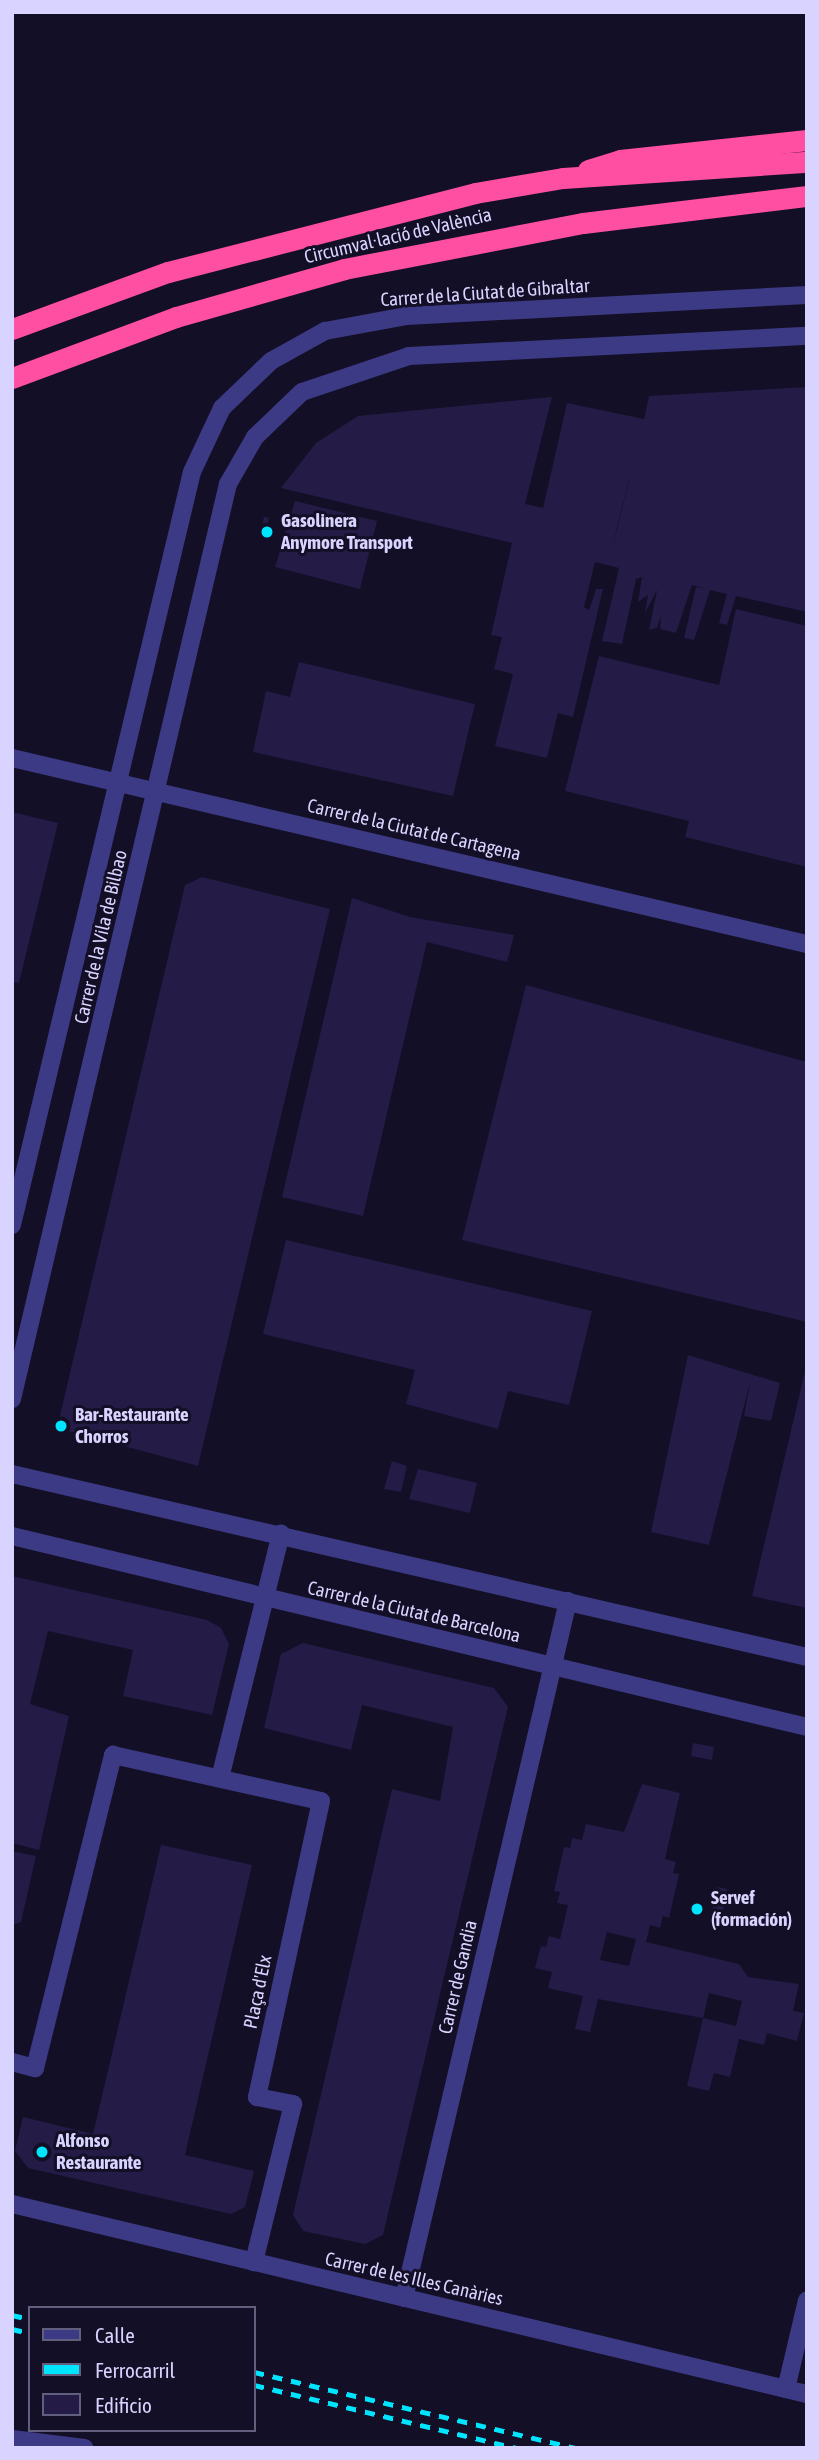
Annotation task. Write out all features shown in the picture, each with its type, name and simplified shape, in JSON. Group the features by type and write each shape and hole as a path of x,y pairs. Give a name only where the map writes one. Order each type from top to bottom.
{"highway":[{"path":"563,178 620,160 807,140"},
{"name":"Circumval·lació de València","path":"12,329 168,272 339,223 563,178 807,162"},
{"name":"Circumval·lació de València","path":"12,378 176,317 344,270 583,223 807,196"}],"street":[{"name":"Carrer de la Ciutat de Gibraltar","path":"192,472 222,408 271,361 325,331 406,316 807,295"},
{"name":"Carrer de la Vila de Bilbao","path":"12,1399 228,484 255,437 302,392 356,369 409,356 807,336"},
{"name":"Carrer de la Vila de Bilbao","path":"12,1225 192,472"},
{"name":"Carrer de la Ciutat de Cartagena","path":"12,758 807,944"},
{"path":"12,1474 807,1657"},
{"path":"220,1778 281,1534"},
{"name":"Carrer de la Ciutat de Barcelona","path":"12,1536 807,1727"},
{"path":"552,1666 568,1601"},
{"name":"Carrer de Gandia","path":"404,2298 552,1666"},
{"name":"Plaça d'Elx","path":"12,2062 35,2068 113,1755 321,1801 257,2097 293,2104 254,2262"},
{"name":"Carrer de les Illes Canàries","path":"12,2204 807,2394"},
{"path":"786,2389 807,2300"},
{"path":"12,2439 84,2448"}],"building":[{"path":"807,387 807,612 736,596 727,625 719,623 727,594 710,590 694,640 684,638 696,587 707,589 692,585 676,633 660,629 661,616 657,628 649,630 657,590 645,613 648,595 638,602 642,577 636,579 622,644 602,641 619,568 595,562 584,607 589,610 596,589 603,589 573,717 558,713 547,758 495,746 513,674 494,669 502,637 491,635 512,543 281,488 316,443 358,416 552,397 525,504 543,508 567,403 644,419 649,396"},
{"path":"295,501 377,521 360,589 275,567"},
{"path":"264,517 269,518 264,537 259,536"},
{"path":"736,609 807,626 807,867 685,837 689,821 565,791 599,656 719,685"},
{"path":"299,662 475,704 453,796 253,752 266,691 290,697"},
{"path":"12,812 58,823 19,983 12,982"},
{"path":"202,877 330,909 198,1466 57,1428 185,885"},
{"path":"352,898 410,917 514,935 507,962 427,942 363,1216 282,1197"},
{"path":"526,985 807,1062 807,1322 462,1240"},
{"path":"286,1240 592,1311 569,1405 508,1391 498,1429 406,1404 415,1370 263,1334"},
{"path":"688,1355 780,1383 771,1421 744,1416 750,1382 709,1545 651,1532"},
{"path":"807,1367 807,1608 752,1596"},
{"path":"392,1461 407,1466 401,1492 384,1489"},
{"path":"418,1469 477,1483 470,1513 409,1499"},
{"path":"12,1576 207,1620 221,1628 229,1644 212,1715 123,1696 133,1650 48,1631 30,1704 69,1716 39,1850 12,1843"},
{"path":"303,1643 494,1688 508,1707 383,2235 365,2244 303,2231 293,2215 392,1789 440,1801 453,1727 362,1705 351,1750 264,1728 281,1654"},
{"path":"693,1743 714,1747 712,1760 691,1756"},
{"path":"642,1784 680,1793 665,1859 676,1862 673,1873 679,1874 669,1918 663,1916 660,1928 650,1925 646,1942 739,1964 748,1977 799,1984 793,2011 804,2013 797,2041 767,2033 764,2045 739,2039 730,2077 714,2073 709,2091 687,2086 703,2018 598,1999 590,2032 575,2029 583,1996 548,1988 552,1972 535,1968 541,1946 546,1947 549,1936 560,1939 568,1905 557,1903 560,1892 554,1891 564,1847 570,1848 572,1838 582,1840 586,1824 624,1832","holes":["607,1932 636,1939 629,1966 600,1960","709,1993 742,2001 736,2026 703,2018"]},
{"path":"161,1845 252,1865 185,2155 254,2171 245,2207 231,2214 28,2168 15,2151 23,2117 93,2134"},
{"path":"12,1851 36,1856 21,1922 12,1925"},
{"path":"717,1887 727,1889 722,1915 712,1913"}],"railway":[{"path":"12,2315 28,2319"},
{"path":"12,2329 28,2333"},
{"path":"256,2372 576,2448"},
{"path":"256,2385 517,2448"}],"place":[{"name":"Gasolinera Anymore Transport","path":"267,532"},
{"name":"Bar-Restaurante Chorros","path":"61,1426"},
{"name":"Servef (formación)","path":"697,1909"},
{"name":"Alfonso Restaurante","path":"42,2152"}]}
